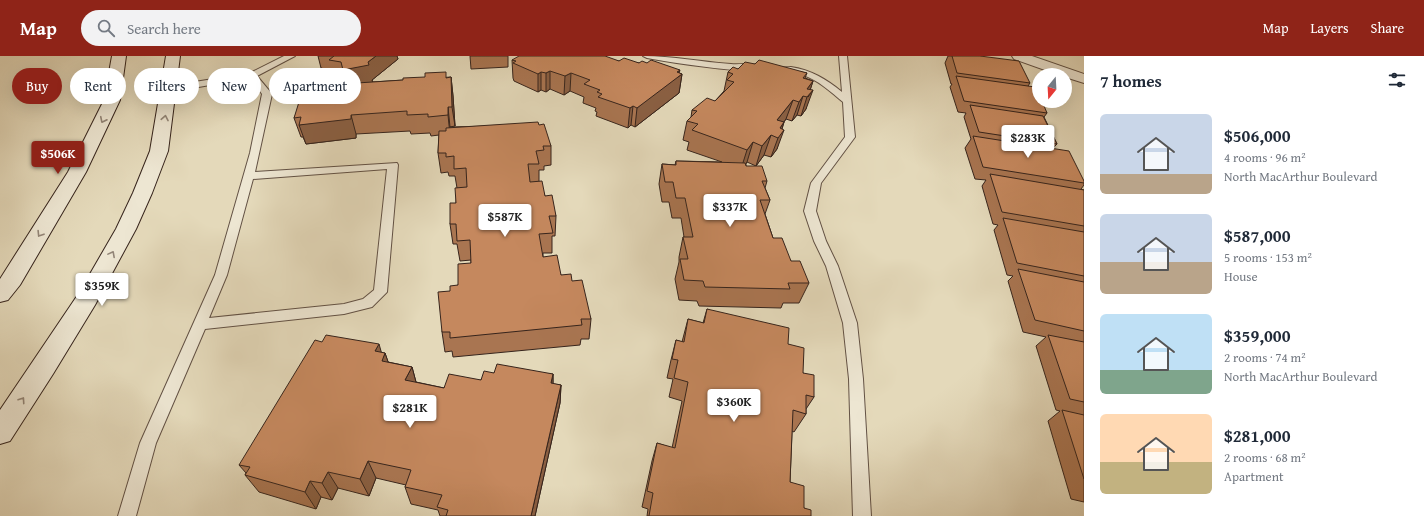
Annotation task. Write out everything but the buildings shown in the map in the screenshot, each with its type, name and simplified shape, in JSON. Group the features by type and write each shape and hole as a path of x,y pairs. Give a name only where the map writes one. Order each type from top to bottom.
{"main road":[{"path":"0,294 12,279 77,172 112,100 120,56"},
{"path":"172,68 173,56"},
{"path":"1019,56 1084,79"},
{"path":"0,432 35,382 87,299 128,222 157,156 167,104"}],"lane":[{"path":"261,71 291,56"},
{"path":"647,56 684,62 749,62 770,68 805,72 830,86 848,102"},
{"path":"843,56 850,137 816,183 810,211 820,242 832,266 850,323 856,379 862,516"},
{"path":"128,516 148,443 221,276 256,153 267,94 261,86"},
{"path":"200,324 344,309 367,303 380,292 393,165 249,176"}]}
